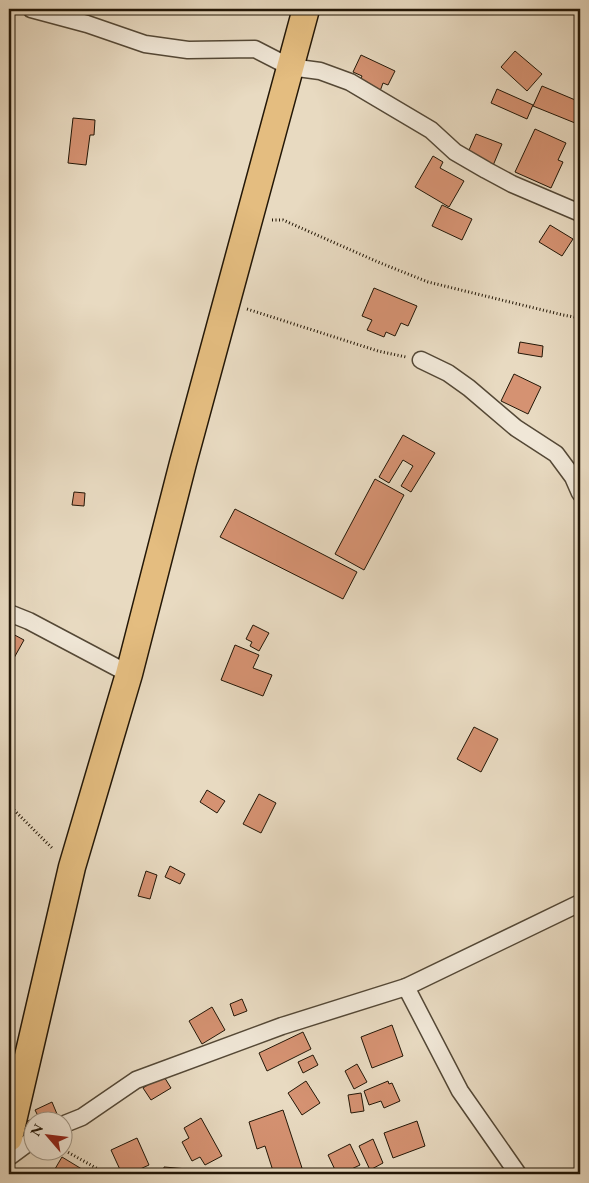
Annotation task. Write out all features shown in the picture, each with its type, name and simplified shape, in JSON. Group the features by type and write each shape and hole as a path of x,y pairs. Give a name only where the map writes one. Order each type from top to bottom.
{"main road":[{"path":"9,1138 72,866 129,674 183,463 306,9"}],"street":[{"path":"31,9 145,44 188,50 255,49 290,67 320,71 350,82 431,130 455,152 486,170 512,184 580,213"},
{"path":"421,360 448,373 469,388 516,428 556,454 573,477 580,493"},
{"path":"9,613 29,621 129,674"},
{"path":"72,1121 82,1117 136,1080 282,1026 406,987 580,903"},
{"path":"406,987 460,1091 518,1174"},
{"path":"9,1157 22,1147"}],"path":[{"path":"249,220 283,220 428,282 580,318"},
{"path":"226,302 378,351 421,360"},
{"path":"9,806 72,866"},
{"path":"72,1155 107,1174"}],"building":[{"path":"515,51 542,74 527,91 501,67"},
{"path":"361,55 395,71 388,85 383,83 379,94 358,85 362,76 353,72"},
{"path":"542,86 580,102 580,125 533,106"},
{"path":"497,89 533,105 527,119 491,103"},
{"path":"73,118 95,120 94,135 90,135 86,165 68,163"},
{"path":"535,129 566,143 558,160 563,162 551,188 515,172"},
{"path":"476,134 502,144 492,168 466,157"},
{"path":"433,156 443,162 440,168 464,181 449,207 415,187"},
{"path":"442,205 472,219 462,240 432,226"},
{"path":"550,225 573,239 562,256 539,242"},
{"path":"374,288 417,306 408,326 401,323 395,336 386,332 384,337 367,330 372,320 362,316"},
{"path":"520,342 543,346 542,357 518,353"},
{"path":"514,374 541,387 528,414 501,401"},
{"path":"403,435 435,453 411,492 401,486 413,466 403,460 389,483 379,477"},
{"path":"375,479 404,495 364,570 335,554"},
{"path":"74,492 85,493 84,506 72,505"},
{"path":"235,509 357,572 343,599 220,537"},
{"path":"253,625 269,633 259,651 250,646 252,642 246,639"},
{"path":"9,632 24,640 9,667"},
{"path":"235,645 259,655 253,668 272,675 263,696 221,680"},
{"path":"474,727 498,739 481,772 457,759"},
{"path":"207,790 225,801 217,813 200,802"},
{"path":"259,794 276,803 261,833 243,824"},
{"path":"170,866 185,874 180,884 165,877"},
{"path":"146,871 157,875 150,899 138,896"},
{"path":"242,999 247,1011 234,1016 230,1004"},
{"path":"212,1007 225,1030 202,1044 189,1021"},
{"path":"392,1025 403,1056 372,1068 361,1037"},
{"path":"303,1032 311,1049 267,1071 259,1053"},
{"path":"313,1055 318,1065 303,1073 298,1062"},
{"path":"357,1064 367,1082 354,1089 345,1071"},
{"path":"163,1075 171,1088 151,1100 143,1088"},
{"path":"306,1081 320,1103 302,1115 288,1093"},
{"path":"388,1081 389,1084 392,1083 400,1101 384,1108 381,1101 369,1105 364,1091"},
{"path":"361,1093 364,1111 351,1113 348,1095"},
{"path":"52,1102 55,1110 35,1110"},
{"path":"283,1110 302,1168 282,1174 274,1174 265,1146 257,1149 249,1122"},
{"path":"201,1118 222,1156 205,1165 200,1157 192,1161 182,1142 189,1138 184,1128"},
{"path":"417,1121 425,1146 393,1158 384,1133"},
{"path":"137,1138 149,1165 129,1174 122,1174 111,1150"},
{"path":"373,1139 383,1163 370,1170 359,1146"},
{"path":"350,1144 360,1165 337,1174 328,1155"},
{"path":"60,1160 67,1160 90,1174 52,1174"},
{"path":"164,1167 188,1169 188,1174 163,1174"}]}
